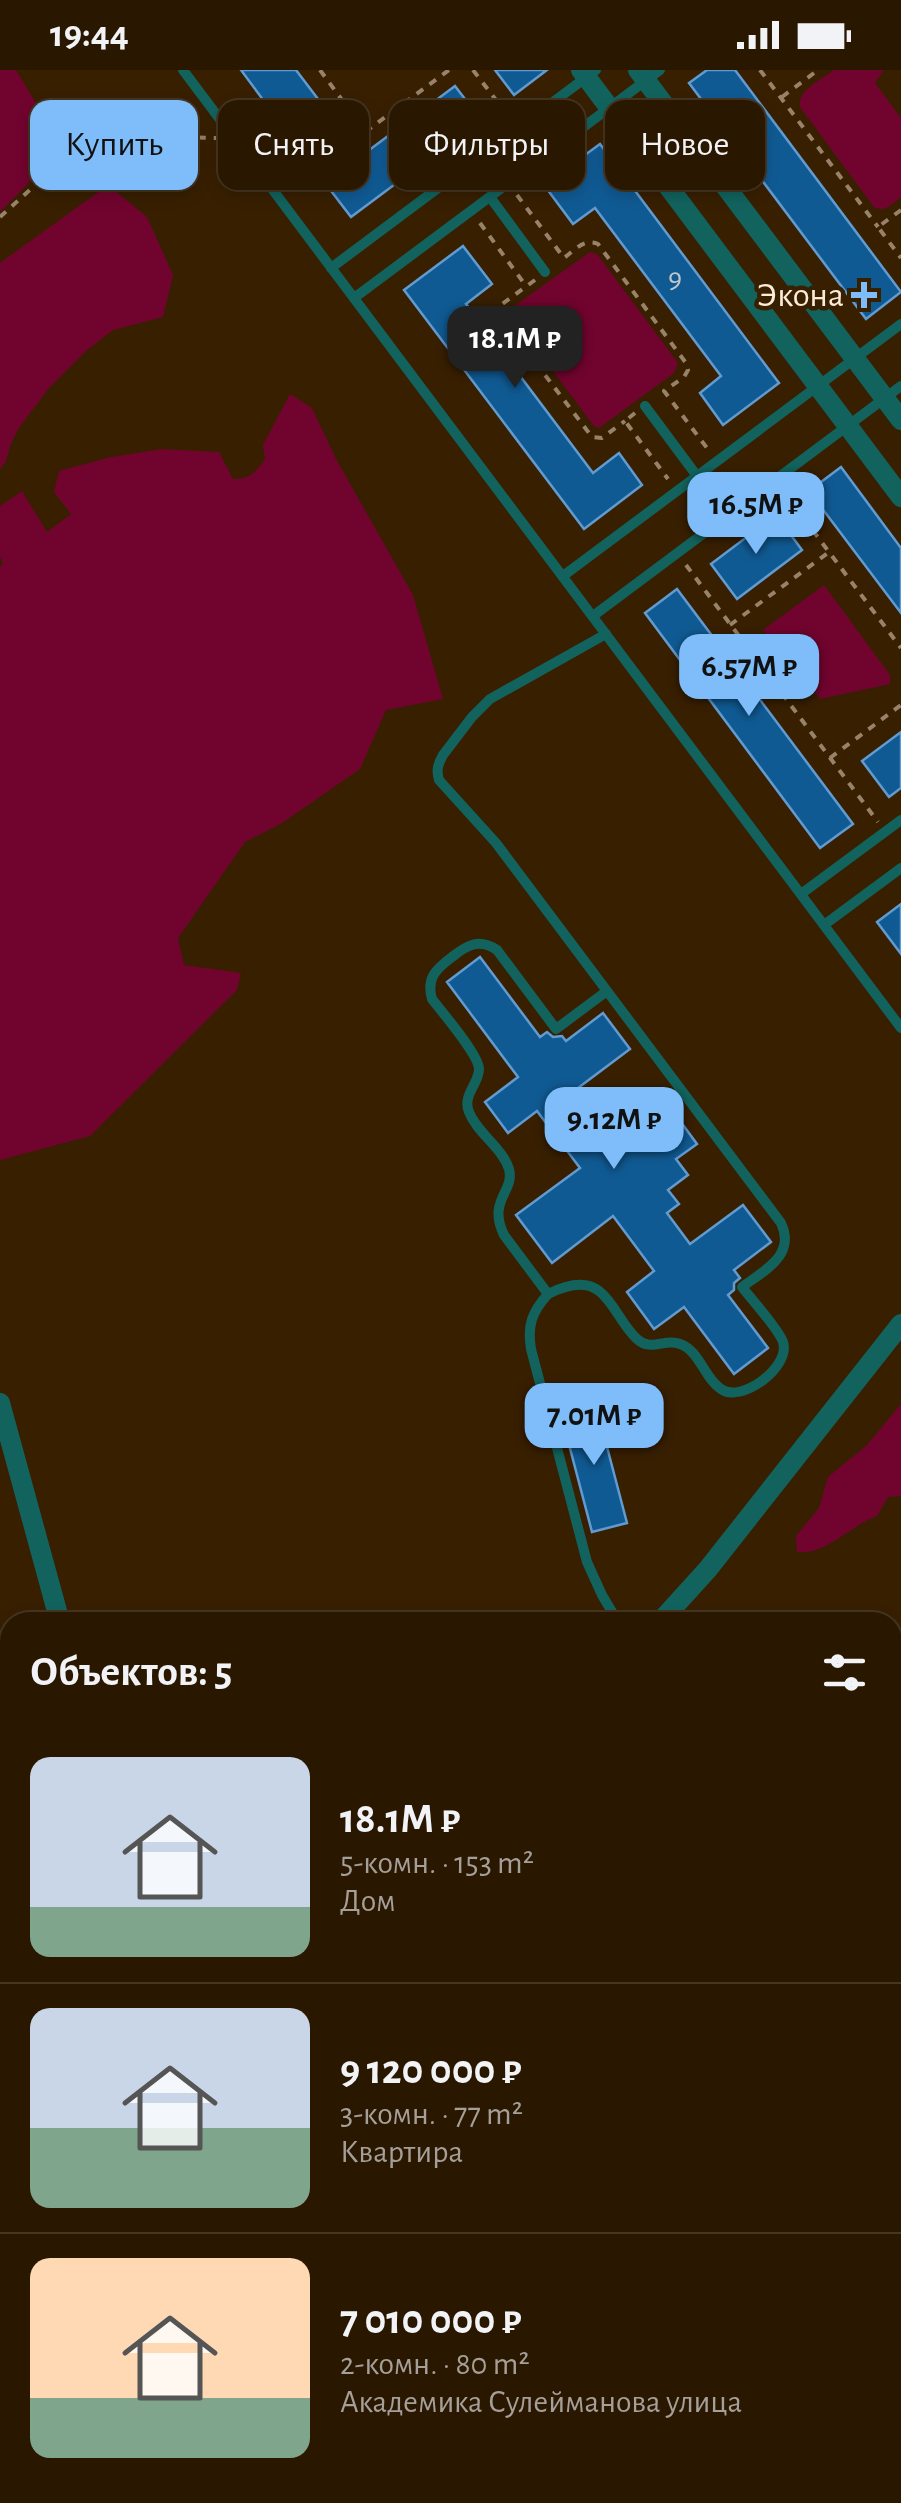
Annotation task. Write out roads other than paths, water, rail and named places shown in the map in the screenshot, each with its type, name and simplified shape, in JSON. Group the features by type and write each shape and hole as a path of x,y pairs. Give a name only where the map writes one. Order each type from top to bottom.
{"street":[{"path":"588,72 605,100"},
{"path":"648,73 855,358 893,392 901,420"},
{"path":"671,190 901,496"},
{"path":"669,1612 708,1569 901,1324"},
{"path":"0,1402 57,1612"}],"lane":[{"path":"183,70 901,1028"},
{"path":"332,268 588,72"},
{"path":"619,100 648,73"},
{"path":"354,298 605,112"},
{"path":"490,197 546,272"},
{"path":"563,576 901,324"},
{"path":"593,616 893,392"},
{"path":"645,406 697,476"},
{"path":"606,634 490,699 439,762 437,774 496,842 781,1223 786,1242 778,1260 742,1286 782,1340 782,1361 778,1368 737,1393 724,1391 684,1345 641,1343 599,1290 576,1285 563,1287 548,1294 536,1308 528,1333 531,1349 587,1562 612,1612"},
{"path":"801,894 901,820"},
{"path":"824,925 901,868"},
{"path":"548,1294 500,1226 498,1207 510,1176 505,1161 469,1114 468,1099 478,1078 478,1060 432,998 430,982 438,967 467,945 483,943 497,950 556,1028 607,990"}],"place":[{"name":"Экона","path":"864,295"}]}
